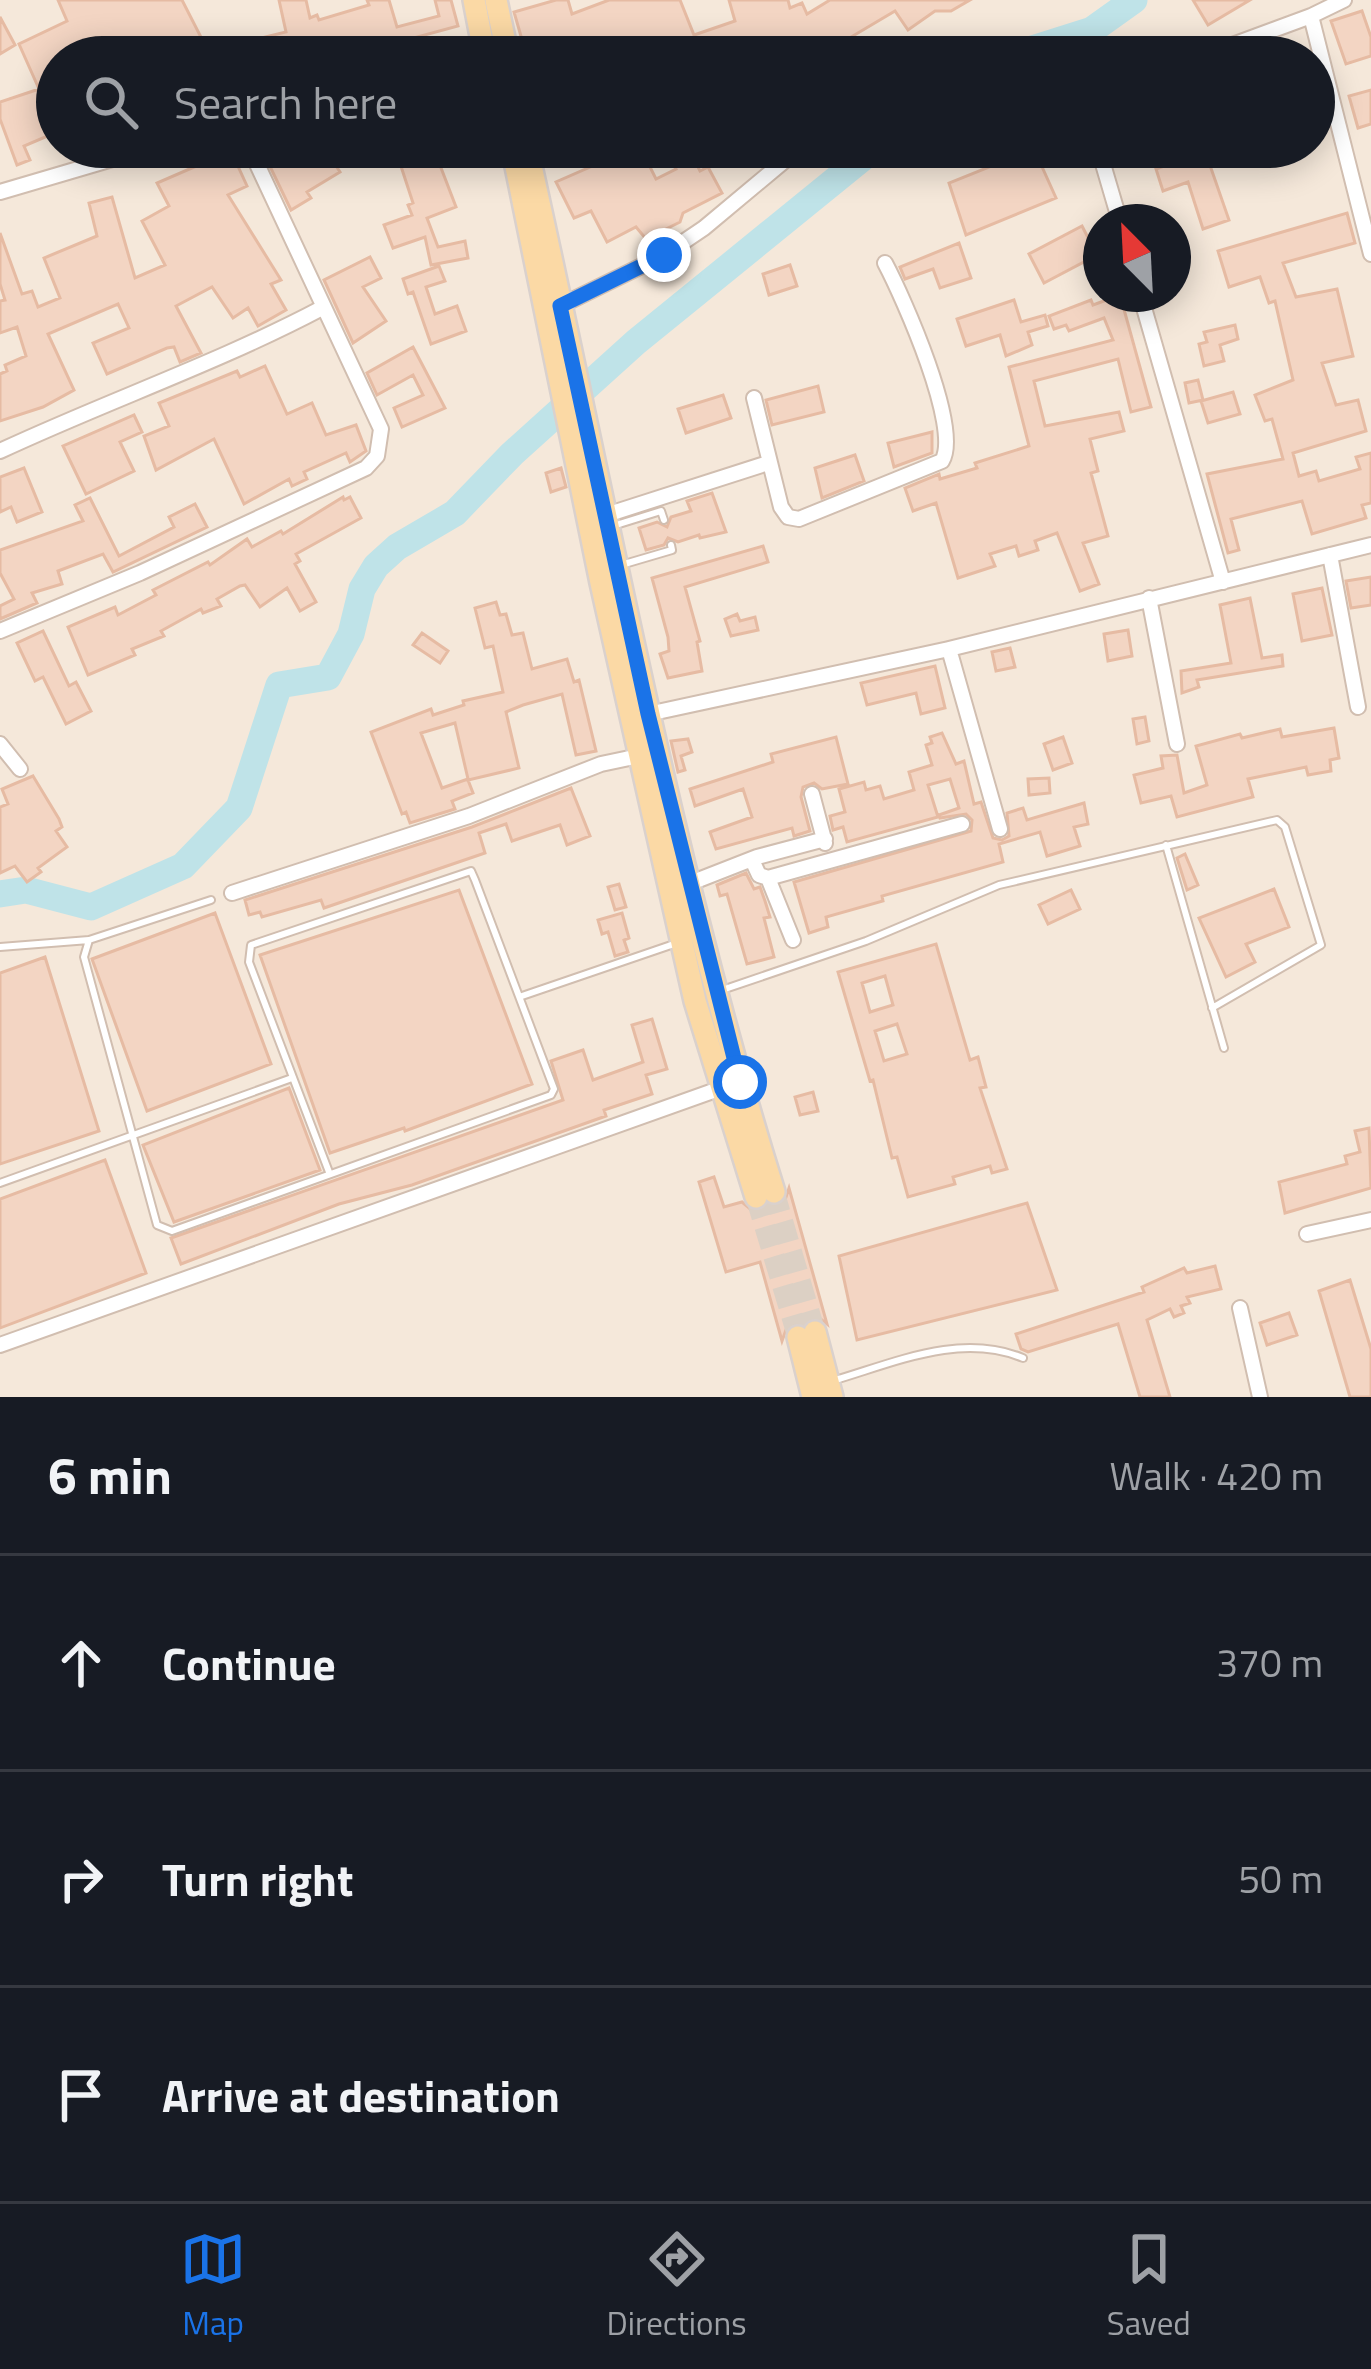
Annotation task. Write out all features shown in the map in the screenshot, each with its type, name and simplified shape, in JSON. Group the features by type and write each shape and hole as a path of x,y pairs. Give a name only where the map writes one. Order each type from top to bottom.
{"main road":[{"path":"494,1 503,36"},
{"path":"482,36 494,1"},
{"path":"517,168 577,417 639,756 693,938 718,992 731,1084"},
{"path":"530,168 560,306 571,390"},
{"path":"577,417 608,521 688,884 695,1001 731,1084 765,1195"},
{"path":"806,1335 825,1392"}],"street":[{"path":"1256,36 1345,0"},
{"path":"1310,16 1315,36"},
{"path":"1335,114 1371,254"},
{"path":"0,192 82,168"},
{"path":"0,631 140,573 366,468 377,456 381,429 259,168"},
{"path":"560,306 664,255 776,168"},
{"path":"1104,168 1115,204"},
{"path":"754,398 768,463 788,517 799,519 942,461 947,453 937,394 914,320 885,263"},
{"path":"0,451 148,386 204,367 322,308"},
{"path":"1145,312 1223,582"},
{"path":"608,521 768,463"},
{"path":"648,714 949,649 1371,545"},
{"path":"1330,555 1358,706"},
{"path":"1149,598 1177,744"},
{"path":"949,649 1000,829"},
{"path":"0,744 20,769"},
{"path":"232,893 469,816 601,764 639,756"},
{"path":"812,794 828,860"},
{"path":"752,860 759,875 768,878 962,824"},
{"path":"688,884 825,839"},
{"path":"768,878 793,940"},
{"path":"0,1345 731,1084"},
{"path":"1307,1234 1371,1220"},
{"path":"1240,1307 1260,1397"}],"lane":[{"path":"608,521 661,511 664,520"},
{"path":"618,566 672,550 671,544"},
{"path":"718,992 866,941 999,885 1277,820 1283,823 1321,945 1212,1008"},
{"path":"1166,844 1224,1048"},
{"path":"89,940 84,957 130,1136 157,1225 172,1231 551,1095 554,1089 522,996 471,872 251,945 249,962 329,1172"},
{"path":"0,947 89,940 211,900"},
{"path":"522,996 693,938"},
{"path":"0,1183 292,1078"},
{"path":"825,1392 956,1347 1002,1349 1023,1358"}],"shaded area":[{"path":"0,0 1371,0 1371,1397 0,1397"}],"building":[{"path":"58,0 182,0 200,36 36,36 36,82 19,44 67,21"},
{"path":"279,0 306,0 310,18 317,15 319,20 369,5 367,0 389,0 397,27 439,16 435,0 451,0 458,26 421,36 270,36 286,32"},
{"path":"556,0 568,0 572,14 609,0 680,0 694,35 735,21 729,0 788,0 790,8 802,3 807,14 830,0 970,0 951,11 935,11 908,30 895,11 853,36 521,36 514,12"},
{"path":"1193,0 1250,0 1208,25"},
{"path":"1362,11 1371,37 1371,56 1346,64 1331,21"},
{"path":"0,17 15,45 0,54"},
{"path":"36,90 36,141 24,146 30,160 17,165 0,119 0,102"},
{"path":"1371,90 1371,124 1358,128 1349,96"},
{"path":"192,168 239,168 247,186 228,195 281,280 271,284 286,310 258,326 248,308 233,318 212,287 176,306 201,353 180,362 174,347 167,348 107,374 93,343 129,328 118,304 48,334 74,390 43,407 0,421 0,374 7,371 5,365 26,356 17,327 0,333 0,301 5,300 0,284 0,233 22,294 32,291 38,307 60,298 44,258 97,236 89,203 112,197 135,278 165,265 142,221 169,206 157,183"},
{"path":"271,168 337,168 340,172 307,192 311,198 291,210"},
{"path":"402,168 441,168 456,207 427,218 438,247 465,241 468,258 431,265 425,237 393,248 384,225 412,215 408,205 413,203"},
{"path":"588,168 650,168 656,179 676,168 709,168 722,193 646,239 636,227 607,242 591,211 574,218 556,182"},
{"path":"986,168 1043,168 1056,198 966,235 949,183"},
{"path":"1211,168 1229,220 1203,229 1188,182 1163,191 1156,169"},
{"path":"1347,213 1355,243 1283,263 1296,297 1337,289 1353,356 1322,363 1336,405 1358,400 1366,431 1293,453 1299,476 1316,471 1319,481 1360,469 1356,457 1371,453 1371,503 1362,505 1366,518 1312,534 1302,501 1231,519 1239,550 1228,553 1207,474 1283,459 1272,419 1265,421 1255,395 1293,380 1275,301 1269,303 1260,277 1229,287 1218,251"},
{"path":"1083,228 1083,262 1044,283 1029,254"},
{"path":"959,243 971,278 940,288 933,269 905,279 900,267"},
{"path":"370,257 381,278 363,287 386,321 353,343 324,280"},
{"path":"790,265 797,286 769,295 763,274"},
{"path":"439,266 445,281 426,287 435,314 457,306 466,331 431,344 413,292 408,294 403,279"},
{"path":"1014,300 1021,322 1045,315 1048,326 1028,332 1032,345 1006,356 1000,335 966,346 957,319"},
{"path":"1083,303 1083,312 1125,312 1151,407 1131,412 1118,359 1034,381 1045,426 1119,412 1124,431 1090,439 1098,471 1091,473 1108,536 1083,543 1099,584 1080,591 1057,533 1035,541 1038,550 1019,556 1016,546 990,554 995,566 958,578 936,503 913,511 905,488 939,474 940,479 977,468 975,463 1029,446 1009,367 1113,340 1104,318 1069,331 1066,325 1054,329 1049,316"},
{"path":"1235,325 1238,339 1220,345 1224,361 1204,366 1199,344 1207,342 1204,332"},
{"path":"413,347 445,408 402,427 394,408 423,395 413,375 377,395 367,373"},
{"path":"265,366 287,414 312,403 326,435 356,425 366,451 350,462 346,453 304,472 307,479 292,486 289,479 244,504 214,439 156,470 144,436 169,426 159,403 237,371 240,377"},
{"path":"1198,380 1203,400 1189,403 1185,383"},
{"path":"818,386 824,412 772,425 766,400"},
{"path":"1233,392 1240,414 1208,423 1201,401"},
{"path":"723,395 731,418 686,433 678,409"},
{"path":"134,415 142,432 120,442 134,471 86,494 63,446"},
{"path":"932,432 932,453 894,467 888,443"},
{"path":"855,455 864,481 822,498 815,468"},
{"path":"24,468 42,512 17,522 11,507 0,512 0,477"},
{"path":"561,468 566,487 551,492 546,473"},
{"path":"712,493 726,532 678,542 668,538 664,545 646,550 639,528 657,522 667,527 671,517 691,511 687,501"},
{"path":"350,497 361,518 296,554 300,561 295,564 316,602 300,611 287,588 260,607 245,585 240,586 217,599 221,606 203,613 201,609 161,631 164,636 132,649 135,655 88,675 68,627 115,607 118,615 156,595 153,590 210,565 247,539 252,547 283,534"},
{"path":"90,498 119,556 174,527 169,517 195,504 207,527 113,572 103,554 58,571 62,584 32,593 37,603 0,619 0,606 14,599 0,573 0,550 83,521 75,505"},
{"path":"763,546 768,562 685,587 700,641 702,671 668,678 660,654 669,651 668,637 652,578"},
{"path":"1371,577 1371,605 1351,608 1346,581"},
{"path":"1322,588 1332,635 1302,641 1293,594"},
{"path":"1250,598 1262,658 1282,655 1283,666 1197,680 1199,687 1182,693 1181,671 1231,663 1220,605"},
{"path":"496,602 500,615 506,614 512,635 523,633 532,669 567,659 574,682 579,680 596,751 576,755 562,694 523,705 506,712 519,768 468,780 473,793 452,801 455,809 410,823 406,812 402,814 371,732 431,709 433,715 464,705 463,701 503,692 493,646 485,648 475,608","holes":["455,723 468,779 442,788 421,733"]},
{"path":"737,614 740,621 755,617 758,630 731,636 725,619"},
{"path":"1128,630 1132,656 1108,661 1104,634"},
{"path":"43,631 69,686 76,682 91,711 66,724 43,677 35,681 17,643"},
{"path":"422,633 448,651 440,663 413,645"},
{"path":"1010,648 1015,667 996,671 992,652"},
{"path":"935,666 945,708 921,714 916,693 867,705 861,683"},
{"path":"1145,717 1149,741 1137,744 1133,719"},
{"path":"1334,728 1339,758 1330,760 1331,771 1308,775 1306,767 1248,779 1253,797 1177,817 1171,796 1141,803 1134,775 1163,768 1161,756 1177,755 1184,793 1207,785 1196,746 1240,734 1242,738 1280,729 1282,737"},
{"path":"942,733 956,764 964,761 974,804 981,802 993,838 1009,836 1007,813 1023,808 1027,820 1084,803 1088,824 1074,827 1080,846 1047,856 1040,832 999,844 1003,862 882,896 883,901 826,917 828,927 809,933 794,882 971,831 972,820 966,814 940,818 959,808 950,779 928,785 938,817 847,842 843,827 833,830 830,816 845,812 839,789 864,782 866,790 880,786 884,799 914,790 909,772 932,765 926,745 932,743 930,737"},
{"path":"836,737 848,784 803,787 810,831 794,836 792,828 716,849 710,832 752,817 743,789 695,806 690,789 773,762 771,754"},
{"path":"1063,737 1072,763 1053,770 1044,744"},
{"path":"688,739 692,752 681,756 685,770 678,772 671,741"},
{"path":"33,776 59,819 62,827 56,831 67,847 27,882 15,866 0,873 0,807 8,804 2,789"},
{"path":"1049,778 1050,793 1029,795 1028,779"},
{"path":"571,788 590,836 567,845 560,825 512,841 506,824 479,833 485,853 324,908 321,900 262,917 260,912 249,915 245,900 472,827"},
{"path":"1185,854 1198,885 1187,890 1177,858"},
{"path":"746,873 754,889 760,887 765,901 770,917 764,918 774,957 747,964 727,894 720,896 717,885"},
{"path":"619,884 626,907 615,910 608,887"},
{"path":"1274,889 1289,927 1246,944 1255,962 1226,977 1199,918"},
{"path":"459,890 532,1084 330,1153 260,955"},
{"path":"1071,890 1080,909 1048,924 1039,905"},
{"path":"215,913 271,1064 147,1111 92,959"},
{"path":"622,913 628,952 615,956 608,932 602,934 598,920"},
{"path":"936,944 970,1060 978,1057 986,1087 980,1088 1007,1169 992,1173 990,1166 953,1177 955,1184 908,1197 897,1157 892,1158 838,972","holes":["885,976 893,1005 870,1012 862,983","897,1024 907,1054 884,1061 875,1031"]},
{"path":"45,957 99,1131 0,1164 0,973"},
{"path":"652,1019 667,1069 646,1075 652,1094 604,1110 606,1116 412,1185 339,1204 181,1264 171,1238 563,1100 551,1061 583,1050 593,1080 643,1062 632,1025"},
{"path":"289,1088 320,1170 174,1222 143,1145"},
{"path":"813,1092 818,1111 800,1115 795,1097"},
{"path":"1369,1128 1371,1188 1285,1213 1279,1182 1347,1164 1345,1156 1360,1152 1355,1131"},
{"path":"105,1160 146,1273 0,1328 0,1199"},
{"path":"714,1177 724,1207 742,1202 754,1212 784,1203 789,1188 827,1324 818,1317 793,1323 782,1341 760,1262 726,1272 699,1182"},
{"path":"1027,1203 1057,1290 857,1340 839,1256"},
{"path":"1215,1266 1221,1289 1187,1297 1190,1303 1181,1306 1184,1313 1174,1317 1170,1309 1147,1320 1170,1397 1140,1397 1118,1324 1028,1352 1021,1349 1016,1334 1144,1292 1142,1287 1184,1268 1187,1273"},
{"path":"1350,1280 1371,1349 1371,1397 1350,1397 1319,1291"},
{"path":"1289,1313 1297,1335 1267,1345 1260,1323"}],"waterway":[{"path":"1073,36 1092,30 1134,0"},
{"path":"0,894 26,890 91,907 183,866 239,808 279,685 328,677 351,634 362,589 376,566 397,547 455,513 512,454 636,342 850,168"}],"tunnel":[{"path":"774,1192 815,1332"},
{"path":"756,1197 798,1337"}],"route":[{"path":"664,255 560,306 648,714 740,1082"}]}
